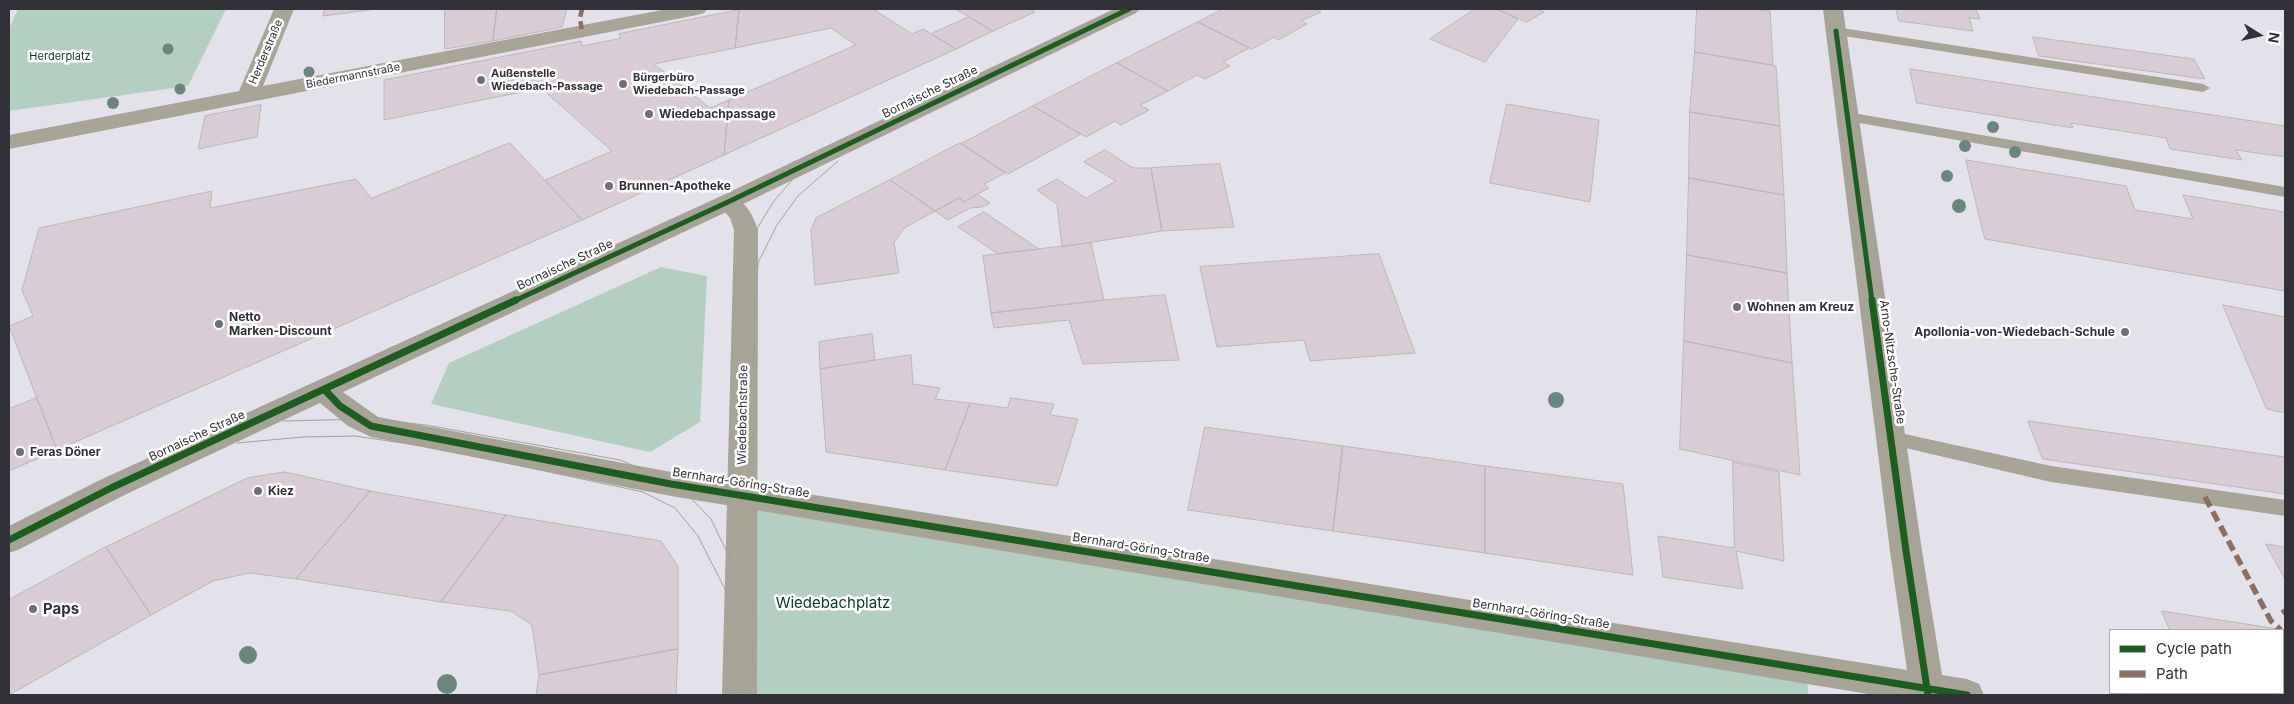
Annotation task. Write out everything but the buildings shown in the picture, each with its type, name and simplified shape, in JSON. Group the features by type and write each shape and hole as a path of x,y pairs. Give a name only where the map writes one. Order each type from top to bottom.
{"main road":[{"name":"Bornaische Straße","path":"9,540 111,488 728,202 1129,9"},
{"name":"Arno-Nitzsche-Straße","path":"1833,9 1906,551 1928,692"},
{"name":"Bernhard-Göring-Straße","path":"325,390 329,396 371,426 671,484 741,494 1928,692 1967,695"}],"street":[{"name":"Herderstraße","path":"248,96 284,9"},
{"path":"582,9 580,18 582,31"},
{"name":"Biedermannstraße","path":"9,142 698,9"},
{"name":"Wiedebachstraße","path":"728,202 741,216 746,230 741,494 740,695"}],"lane":[{"path":"1836,31 2203,88"},
{"path":"1847,117 2285,192"},
{"path":"1891,438 2051,474 2285,508"}],"green space":[{"name":"Herderplatz","path":"18,9 226,9 188,86 9,111 9,29"},
{"path":"661,267 707,276 700,422 650,452 431,404 449,363"},
{"name":"Wiedebachplatz","path":"741,494 1807,669 1808,695 740,695"}],"tram line":[{"path":"9,528 150,458 765,179 1118,9"},
{"path":"9,551 291,414 1141,9"},
{"path":"1842,9 1938,695"},
{"path":"753,605 755,317 758,263 777,225 798,196 838,161"},
{"path":"729,556 734,285 753,235 774,201 793,179"},
{"path":"283,421 371,419 426,425 620,460 652,473 683,490 711,519 729,556"},
{"path":"207,438 256,426"},
{"path":"237,443 303,437 355,436 436,448 643,492 675,508 698,536 728,595"},
{"path":"728,695 729,556"},
{"path":"729,556 753,605"},
{"path":"752,695 753,605"}],"marked path":[{"path":"582,9 580,18 582,31"},
{"path":"2205,497 2271,621 2280,629"}],"cycle path":[{"path":"9,540 111,488 728,202 1129,9"},
{"path":"1836,31 1906,551 1928,695"},
{"path":"325,390 340,406 371,426 671,484 1967,695"}],"place":[{"name":"Außenstelle Wiedebach-Passage","path":"481,80"},
{"name":"Bürgerbüro Wiedebach-Passage","path":"623,84"},
{"name":"Wiedebachpassage","path":"649,114"},
{"name":"Brunnen-Apotheke","path":"609,186"},
{"name":"Wohnen am Kreuz","path":"1737,307"},
{"name":"Netto Marken-Discount","path":"219,324"},
{"name":"Apollonia-von-Wiedebach-Schule","path":"2125,332"},
{"name":"Feras Döner","path":"20,452"},
{"name":"Kiez","path":"258,491"},
{"name":"Paps","path":"33,609"}]}
